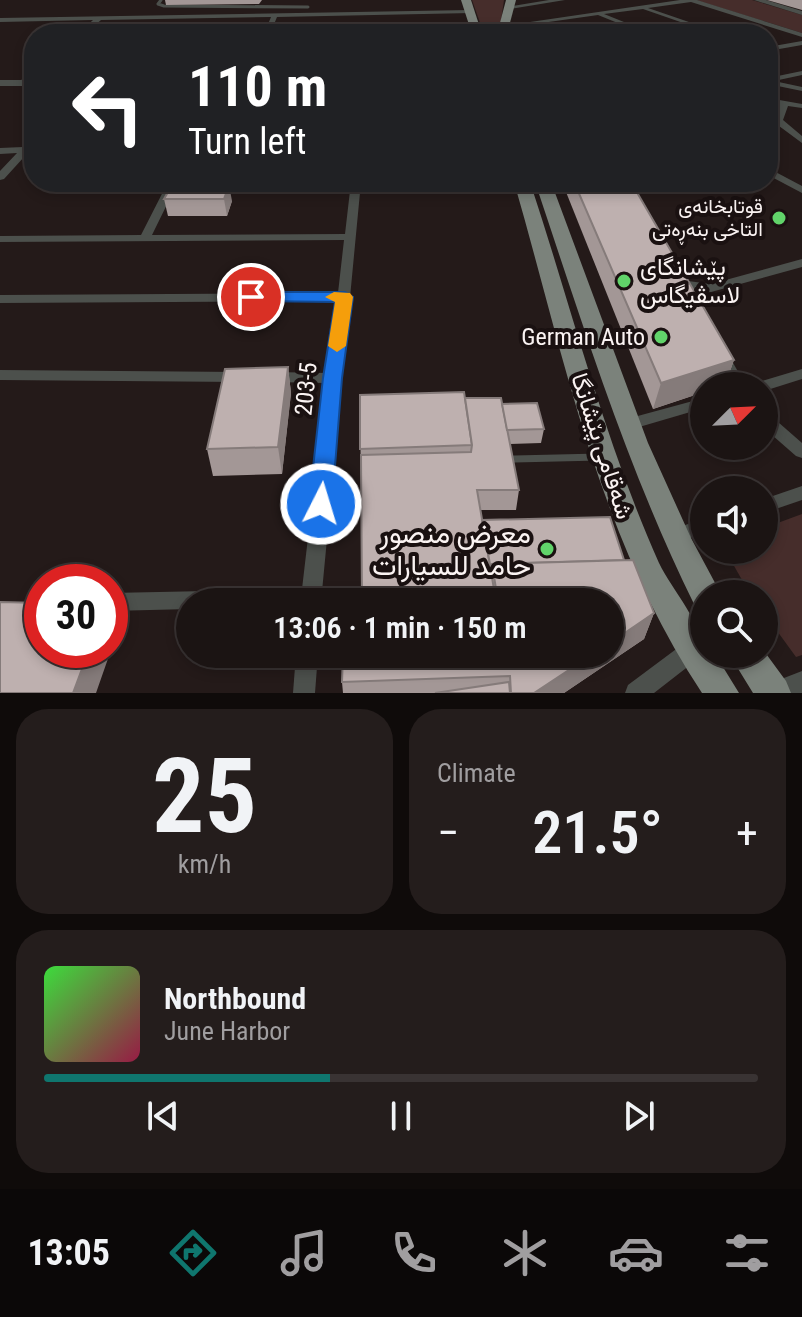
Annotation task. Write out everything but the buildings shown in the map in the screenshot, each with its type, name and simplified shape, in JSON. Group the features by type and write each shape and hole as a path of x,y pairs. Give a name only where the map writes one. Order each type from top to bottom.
{"main road":[{"path":"466,0 474,24"},
{"path":"508,24 510,4"},
{"name":"شەقامی پێشانگا","path":"528,192 547,225 673,536 697,580"},
{"name":"شەقامی پێشانگا","path":"544,192 547,225 606,468 649,580 690,649"},
{"path":"606,468 648,478"},
{"name":"شەقامی پێشانگا","path":"700,668 711,687"},
{"path":"756,668 774,693"}],"street":[{"path":"510,4 562,0"},
{"path":"533,24 691,0 767,24"},
{"path":"758,0 802,13"},
{"path":"642,7 692,24"},
{"path":"0,20 470,12"},
{"path":"596,14 624,24"},
{"path":"271,24 275,15"},
{"path":"93,24 100,18"},
{"path":"778,27 802,35"},
{"path":"778,47 802,43"},
{"path":"778,79 802,73"},
{"path":"0,83 24,83"},
{"path":"778,83 802,89"},
{"path":"778,104 783,106"},
{"path":"783,106 778,121 802,140"},
{"path":"778,108 802,106"},
{"path":"0,151 24,150"},
{"path":"0,177 24,152"},
{"path":"778,177 802,190"},
{"path":"145,238 168,192"},
{"name":"203-5","path":"313,588 332,378 345,297 355,192"},
{"path":"0,239 350,237"},
{"path":"673,268 688,290 711,288 802,263"},
{"path":"0,299 345,297"},
{"path":"712,335 732,372"},
{"path":"778,382 802,374"},
{"path":"0,375 332,378"},
{"path":"629,424 690,407"},
{"path":"778,431 802,452"},
{"path":"778,501 802,493"},
{"path":"673,536 690,531"},
{"path":"128,602 176,601"},
{"path":"636,693 690,652"},
{"path":"304,693 306,668"},
{"path":"774,693 802,682"}],"lane":[{"path":"161,0 158,4 164,6 308,7"},
{"path":"280,7 283,0"},
{"path":"514,459 606,468"}],"shaded area":[{"path":"472,0 504,0 500,24 480,24"},
{"path":"696,0 752,0 802,15 802,33"},
{"path":"802,514 802,655 796,657 778,632 778,580 742,580 733,564 778,564 778,523"}],"slow traffic":[{"path":"334,297 345,297 337,346"}],"place":[{"name":"قوتابخانەی التاخی بنەڕەتی","path":"779,218"},
{"name":"پێشانگای لاسڤیگاس","path":"624,281"},
{"name":"German Auto","path":"661,337"},
{"name":"معرض منصور حامد للسيارات","path":"547,549"}],"route":[{"path":"251,297 345,297 332,378 321,504"}]}
